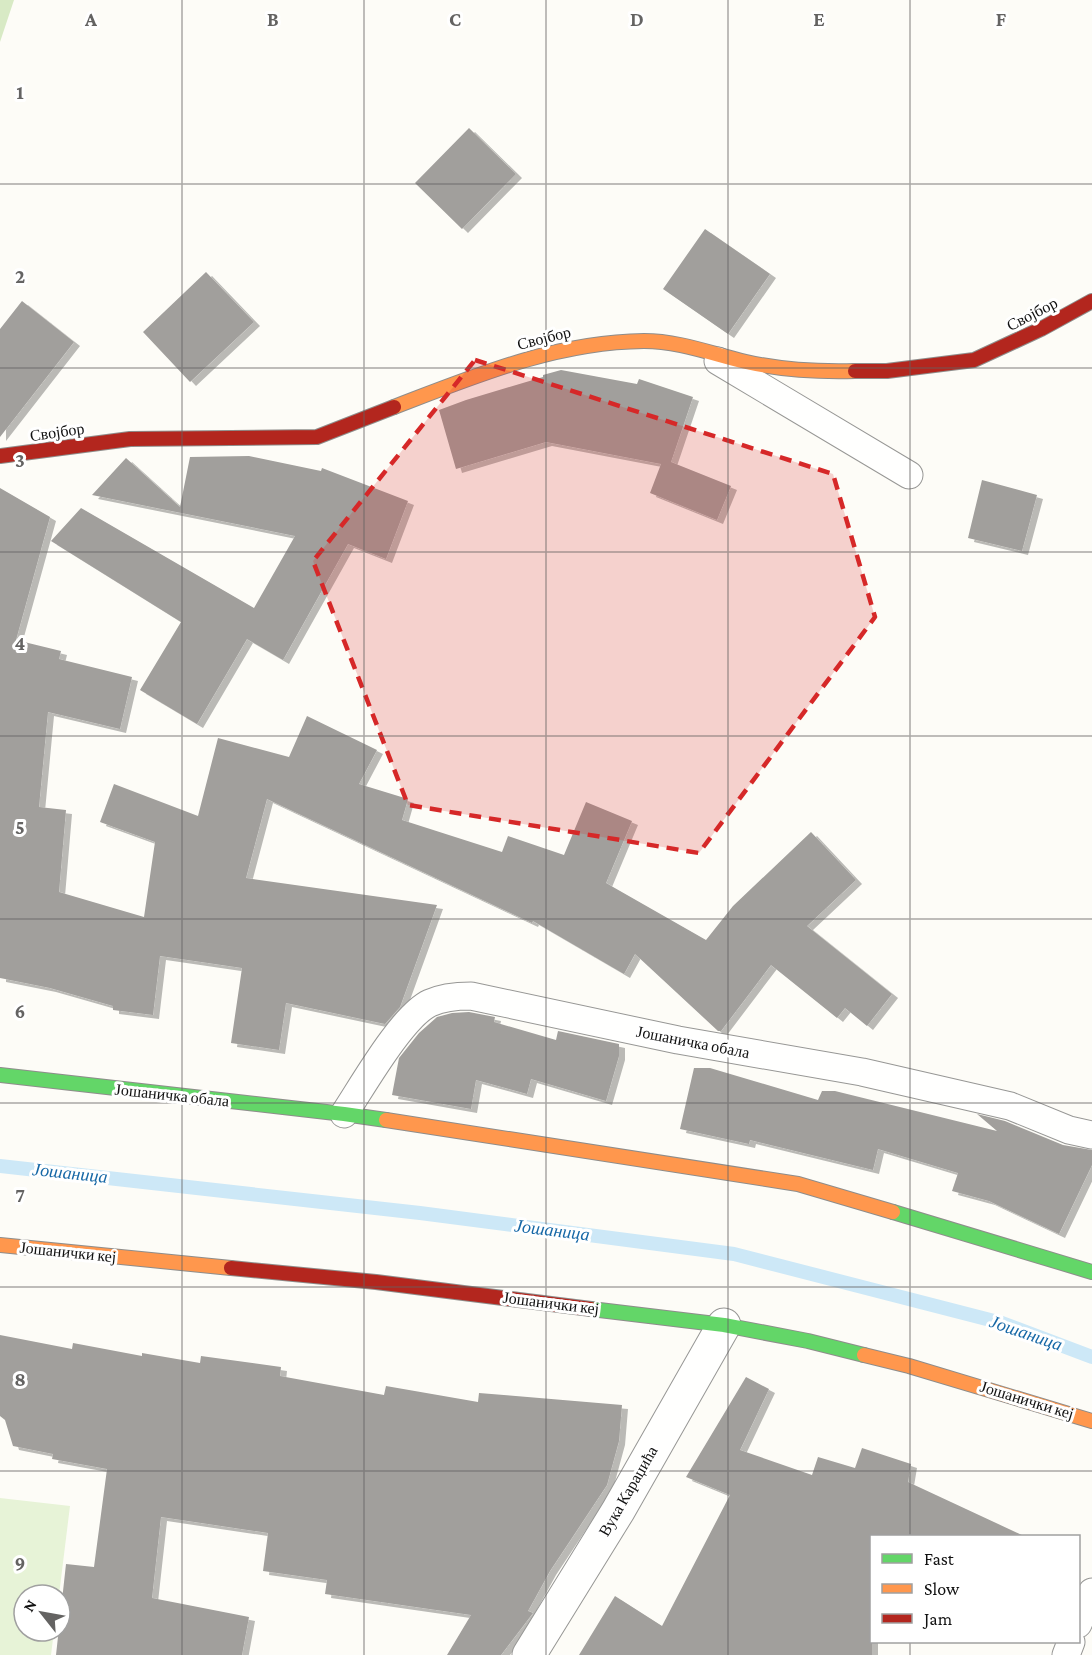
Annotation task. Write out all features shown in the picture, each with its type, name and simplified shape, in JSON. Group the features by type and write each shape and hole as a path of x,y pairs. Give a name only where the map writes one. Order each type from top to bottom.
{"street":[{"name":"Својбор","path":"0,456 130,439 317,437 498,367 575,347 645,341 697,348 747,362 818,372 887,371 974,360 1041,329 1092,301"},
{"name":"Јошаничка обала","path":"0,1075 344,1114 798,1184 1092,1272"},
{"name":"Јошанички кеј","path":"0,1245 376,1282 724,1325 808,1341 909,1366 1092,1421"},
{"name":"Вука Караџића","path":"529,1655 618,1511 724,1325"}],"lane":[{"path":"697,348 909,475"},
{"name":"Јошаничка обала","path":"344,1114 403,1027 427,1004 449,996 471,996 678,1040 874,1075 1010,1106 1069,1130 1092,1135"},
{"path":"1080,1619 1092,1592"}],"highlighted area":[{"path":"475,360 833,474 875,617 699,853 408,805 313,561"}],"green space":[{"path":"0,0 14,0 0,42"},
{"path":"0,1498 70,1506 60,1583 12,1583 12,1643 52,1643 51,1655 0,1655"}],"building":[{"path":"469,128 516,174 462,229 415,183"},
{"path":"705,229 770,274 728,334 663,289"},
{"path":"206,272 254,322 190,382 143,332"},
{"path":"22,301 74,342 0,437 0,329"},
{"path":"561,370 637,384 639,379 693,397 671,462 731,486 717,520 650,493 661,464 546,442 456,469 439,410"},
{"path":"249,456 321,471 322,468 408,501 386,559 348,544 283,660 247,639 197,724 140,690 181,622 51,541 81,508 254,608 295,536 92,495 126,458 180,507 190,457"},
{"path":"982,480 1037,495 1022,551 968,538"},
{"path":"0,488 50,517 16,640 61,651 59,659 132,677 120,729 48,712 39,807 66,810 59,892 144,917 155,842 100,822 114,784 198,816 218,738 289,757 307,716 377,750 359,784 408,799 402,820 502,852 508,836 564,855 586,802 632,821 606,883 706,940 733,906 811,832 856,880 807,926 892,994 867,1026 845,1008 837,1018 771,965 721,1031 718,1031 635,954 624,974 533,921 532,923 267,799 246,878 437,905 400,1007 385,1024 286,1003 279,1050 231,1043 242,968 160,956 153,1015 113,1010 113,1006 50,988 0,978"},
{"path":"469,1012 495,1017 494,1022 556,1040 558,1031 619,1044 619,1056 606,1101 531,1079 527,1094 476,1080 471,1109 392,1095 399,1058 419,1033 437,1017"},
{"path":"694,1068 710,1068 818,1100 822,1091 835,1091 997,1131 977,1114 1005,1121 1063,1145 1092,1150 1092,1165 1059,1234 989,1201 952,1191 958,1173 878,1149 873,1170 750,1140 749,1144 680,1129"},
{"path":"0,1335 72,1349 73,1343 142,1356 142,1353 200,1363 201,1356 281,1367 280,1376 384,1395 386,1386 478,1402 479,1393 622,1405 619,1441 607,1485 550,1571 528,1611 533,1613 501,1655 447,1655 471,1615 325,1594 327,1580 263,1571 268,1533 161,1517 152,1598 249,1617 242,1655 56,1655 57,1643 72,1643 72,1583 64,1583 66,1564 94,1567 107,1469 52,1459 53,1454 13,1446 5,1420 0,1416"},
{"path":"746,1377 769,1389 740,1450 812,1475 818,1457 855,1468 862,1448 911,1464 908,1482 1022,1535 870,1535 872,1655 579,1655 615,1596 662,1626 730,1495 686,1477"}],"waterway":[{"name":"Јошаница","path":"0,1166 420,1213 734,1254 1002,1323 1092,1357"}],"traffic: fast":[{"path":"0,1075 386,1120"},
{"path":"893,1212 1092,1272"},
{"path":"591,1309 724,1325 808,1341 864,1355"}],"traffic: slow":[{"path":"394,407 516,363 579,347 611,343 657,342 773,367 814,371 855,371"},
{"path":"386,1120 798,1184 893,1212"},
{"path":"0,1245 231,1268"},
{"path":"864,1355 909,1366 1092,1421"}],"traffic: jam":[{"path":"855,371 887,371 974,360 1041,329 1092,301"},
{"path":"0,456 130,439 317,437 394,407"},
{"path":"231,1268 376,1282 591,1309"}]}
